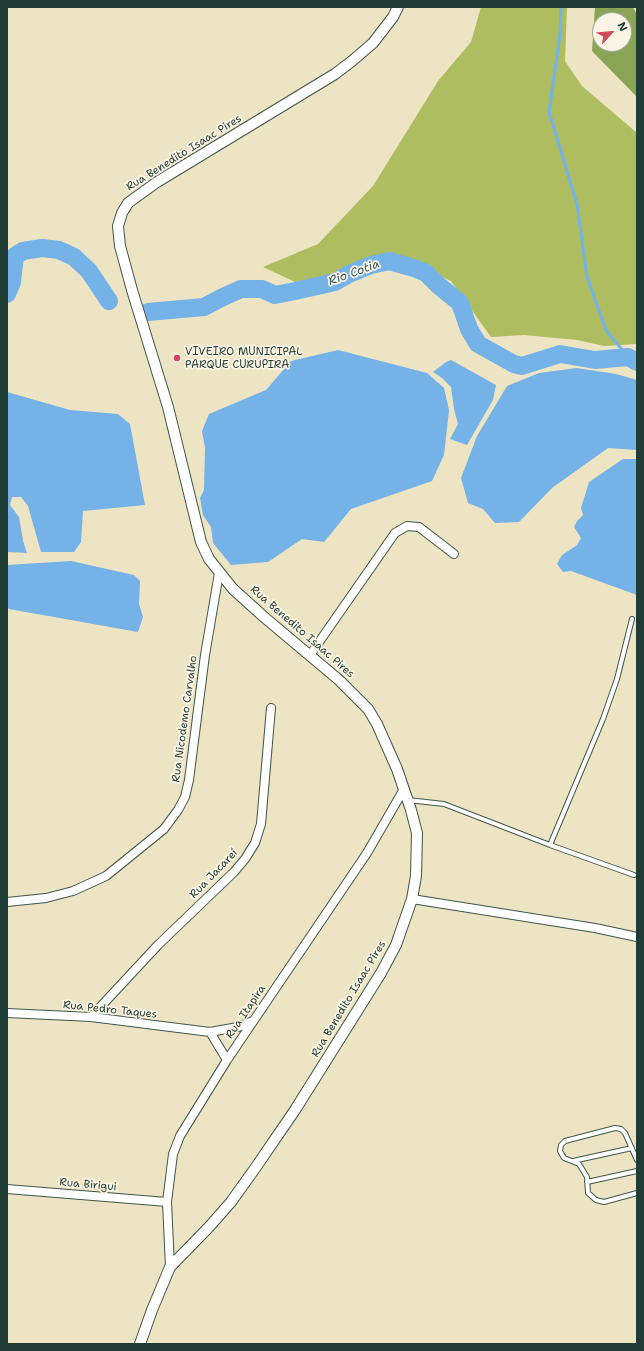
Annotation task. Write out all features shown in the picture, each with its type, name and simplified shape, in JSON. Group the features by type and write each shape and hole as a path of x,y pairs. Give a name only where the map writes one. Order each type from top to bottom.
{"street":[{"name":"Rua Benedito Isaac Pires","path":"140,1344 170,1267 231,1202 295,1110 381,973 396,945 412,899 416,870 417,833 408,800 397,769 377,724 368,709 354,694 233,589 209,559 201,542 168,407 132,290 120,246 118,226 122,213 128,203 157,182 336,74 373,43 398,7"},
{"path":"310,655 395,533 407,526 419,527 454,554"},
{"name":"Rua Nicodemo Carvalho","path":"7,902 46,898 73,891 106,876 164,829 178,810 185,797 189,780 205,655 219,573"},
{"name":"Rua Jacareí","path":"91,1017 158,945 234,872 245,860 255,844 261,824 271,708"},
{"name":"Rua Itapira","path":"170,1267 167,1202 173,1154 180,1136 227,1060 367,853 404,789"},
{"path":"412,899 637,936"},
{"name":"Rua Pedro Taques","path":"7,1013 91,1017 210,1032 238,1027 253,1021"},
{"path":"210,1032 227,1060"},
{"name":"Rua Birigui","path":"7,1189 167,1202"}],"lane":[{"path":"550,845 603,718 617,679 632,619"},
{"path":"408,800 444,804 550,845 634,875"},
{"path":"637,1160 625,1133 622,1129 615,1128 565,1141 561,1145 560,1151 564,1158 579,1164 586,1177 588,1193 596,1200 604,1202 637,1193"},
{"path":"573,1161 632,1148"},
{"path":"587,1182 637,1171"}],"green space":[{"path":"481,7 567,7 565,61 582,86 637,133 637,344 604,346 577,340 524,335 491,337 451,281 390,252 308,288 263,267 318,244 373,186 438,81 471,42"},
{"path":"595,7 633,7 637,15 637,97 593,52 632,52 632,12 595,12"}],"water":[{"path":"338,350 427,373 444,388 449,410 444,455 432,481 351,509 324,542 302,539 268,562 231,565 213,543 211,527 203,515 200,498 204,490 205,448 202,431 209,414 266,390 291,361"},
{"path":"451,360 496,385 493,400 467,445 450,439 458,424 451,387 433,372"},
{"path":"577,368 616,374 637,380 637,450 608,448 552,488 519,522 495,523 483,509 468,503 461,478 477,436 507,386 539,373"},
{"path":"7,392 70,410 118,414 130,424 145,505 83,511 81,542 74,552 41,552 28,506 21,497 12,497 10,505 19,517 23,541 27,553 7,552"},
{"path":"623,459 637,459 637,595 571,571 563,572 557,564 562,555 577,545 581,538 574,527 583,515 581,508 589,482"},
{"path":"71,561 134,575 140,581 139,604 143,617 138,632 9,609 7,607 7,565"}],"waterway":[{"path":"561,7 560,35 549,112 577,204 587,277 606,330 628,357"},
{"name":"Rio Cotia","path":"7,294 12,282 15,256 23,251 42,248 59,250 74,257 89,271 109,301"},
{"name":"Rio Cotia","path":"148,312 204,307 241,289 262,289 275,295 295,291 335,282 349,274 371,265 389,261 426,273 460,303 469,329 478,344 514,364 522,366 560,354 595,360 628,357 637,362"}],"place":[{"name":"VIVEIRO MUNICIPAL PARQUE CURUPIRA","path":"177,358"}]}
